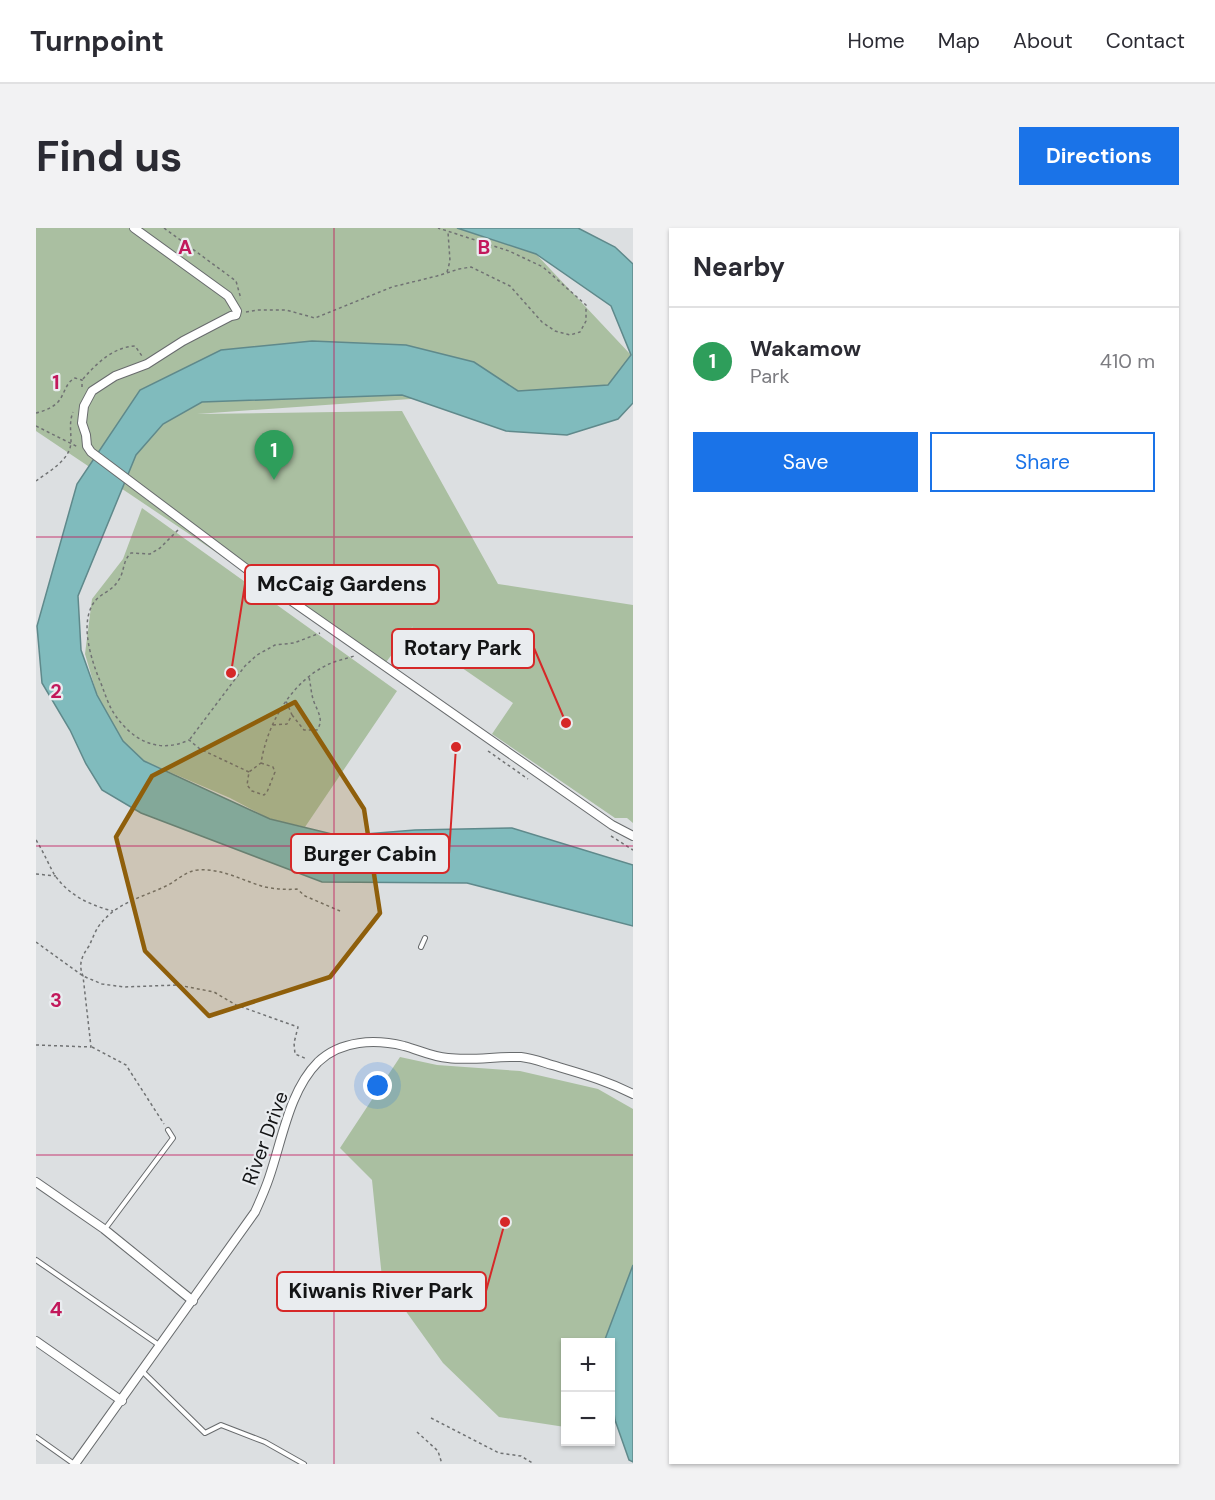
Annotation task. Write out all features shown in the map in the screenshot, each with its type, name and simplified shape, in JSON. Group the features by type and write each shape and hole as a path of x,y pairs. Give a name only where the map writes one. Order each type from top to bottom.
{"street":[{"path":"134,228 228,296 236,313 183,341 147,364 115,376 92,392 84,406 82,423 89,449 266,583 612,825 633,836"},
{"name":"River Drive","path":"75,1464 255,1212 269,1178 291,1107 316,1063 328,1053 350,1044 378,1042 449,1059 523,1057 602,1079 633,1094"},
{"path":"36,1182 104,1229 193,1301"},
{"path":"36,1341 122,1401"}],"lane":[{"path":"421,947 425,938"},
{"path":"104,1229 172,1138 168,1130"},
{"path":"36,1260 160,1346"},
{"path":"142,1371 205,1433 221,1425 265,1442 304,1464"},
{"path":"36,1437 75,1464"}],"path":[{"path":"164,228 236,281 241,298 236,313 257,309 286,310 315,318 392,287 471,267 510,286 542,322 555,330 570,335 580,332 586,321 586,305 543,267 509,251 438,228"},
{"path":"447,273 450,261 448,231"},
{"path":"82,391 82,380 96,364 124,346 135,346 147,364"},
{"path":"36,413 58,402 70,380 75,378 82,380"},
{"path":"36,481 60,463 71,444 69,434 74,409"},
{"path":"36,426 80,448 89,449"},
{"path":"180,528 160,548 150,554 131,553 125,558 118,582 99,595 89,611 89,644 92,659 107,700 126,728 153,746 177,746 189,740 245,666 257,655 275,645 294,643 321,633"},
{"path":"261,764 273,767 275,772 264,795 252,791 247,785 249,772 261,764 266,739 286,701 309,676 327,664 354,656"},
{"path":"286,701 292,715 304,730 317,730 320,726 320,716 314,702 309,676"},
{"path":"272,725 287,724 292,715"},
{"path":"189,740 201,749 249,772"},
{"path":"36,840 56,876 76,896 91,906 114,911"},
{"path":"91,1047 83,976 80,969 81,958 100,923 132,899 166,886 186,873 198,870 216,871 271,888 297,889 305,896 340,912"},
{"path":"36,874 56,876"},
{"path":"36,942 83,976 102,984 124,987 178,985 214,992 236,1005 298,1027 294,1043 295,1054 316,1063"},
{"path":"36,1045 91,1047 126,1065 168,1130"},
{"path":"431,1418 499,1453 521,1456 534,1464"},
{"path":"417,1432 438,1451 442,1464"}],"highlighted area":[{"path":"295,702 364,809 380,913 330,977 209,1016 145,951 116,837 152,776"}],"green space":[{"path":"36,228 457,228 536,254 631,355 609,385 197,414 402,411 498,584 633,605 633,823 627,818 615,818 492,734 513,703 410,632 413,626 384,665 36,431"},
{"path":"142,508 397,691 305,827 270,819 230,798 144,761 123,741 97,695 85,654 92,599 123,559"},
{"path":"400,1057 437,1065 520,1071 598,1089 633,1109 633,1265 606,1338 561,1338 561,1426 499,1417 443,1363 382,1278 372,1180 340,1148"}],"water":[{"path":"457,228 578,228 615,247 633,264 633,403 618,419 567,435 506,431 402,395 202,402 163,424 136,455 78,596 81,650 97,695 123,741 144,761 270,819 340,836 415,830 512,828 633,865 633,926 467,883 322,882 141,813 102,790 42,683 37,626 77,484 140,390 221,350 312,341 406,345 474,362 518,391 608,385 631,355 611,306 536,254"},
{"path":"633,1265 633,1462 629,1460 615,1420 615,1338 606,1338"}],"place":[{"name":"Wakamow","path":"274,480"},
{"name":"McCaig Gardens","path":"231,673"},
{"name":"Rotary Park","path":"566,723"},
{"name":"Burger Cabin","path":"456,747"},
{"name":"Kiwanis River Park","path":"505,1222"}]}
